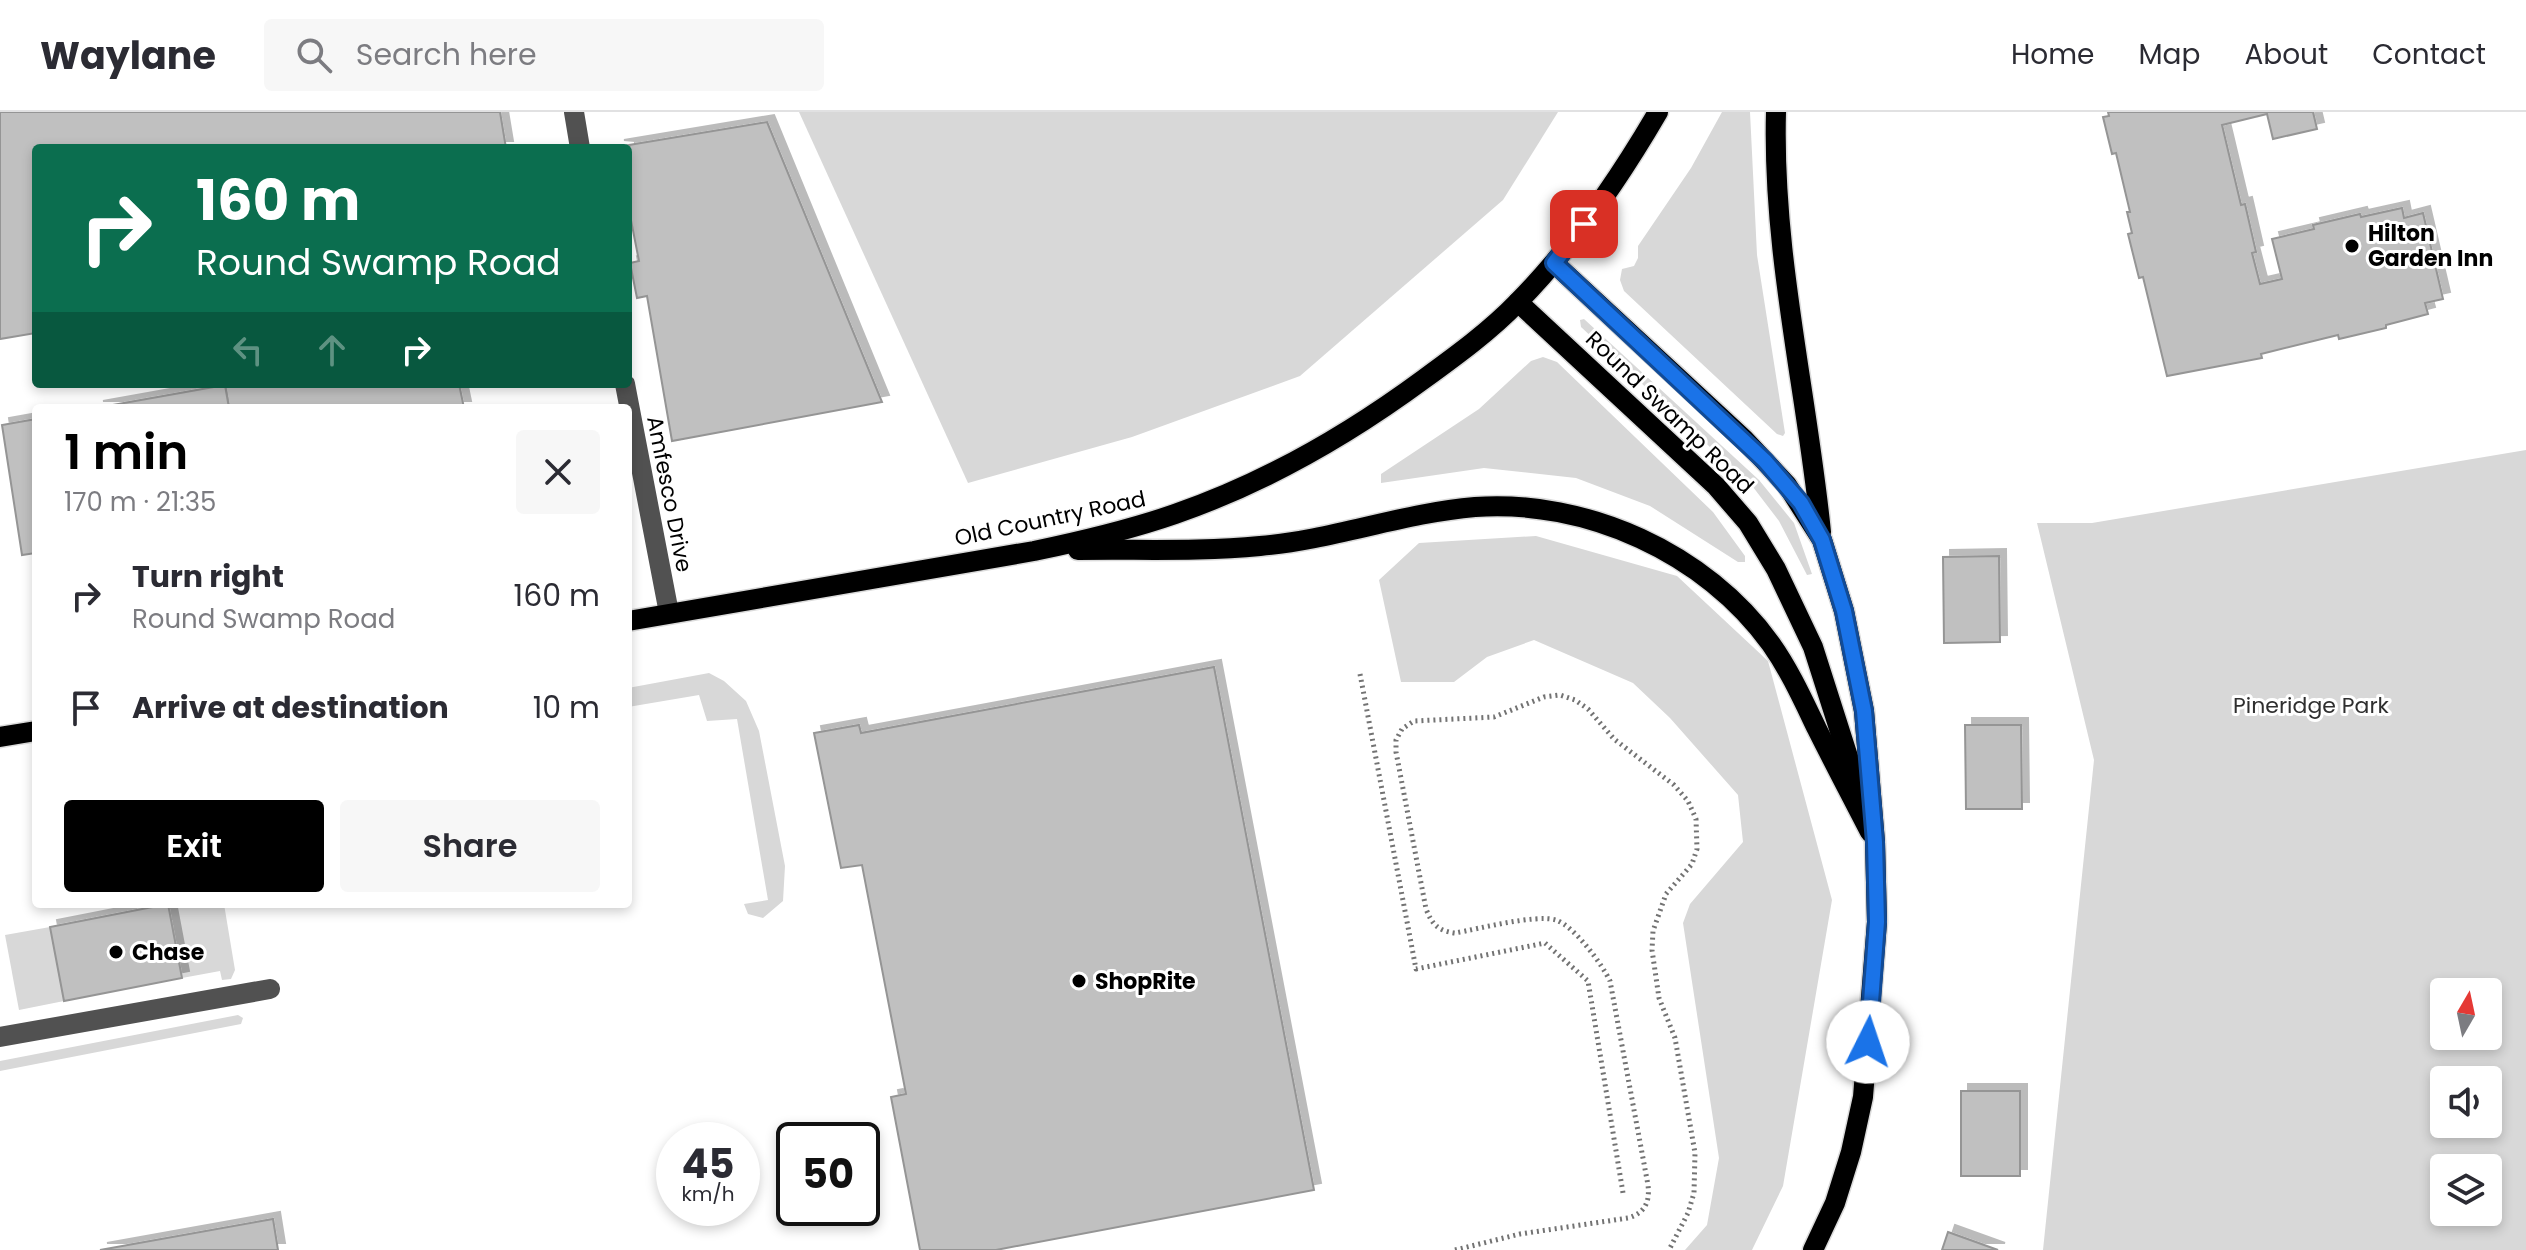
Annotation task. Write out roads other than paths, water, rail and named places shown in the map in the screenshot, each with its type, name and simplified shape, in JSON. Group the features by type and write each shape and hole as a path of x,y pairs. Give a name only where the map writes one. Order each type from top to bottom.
{"main road":[{"path":"1518,302 1554,263 1617,178 1658,112"},
{"path":"1776,112 1784,263 1795,352 1814,458 1822,540"},
{"name":"Round Swamp Road","path":"1554,263 1765,461 1801,503 1822,540 1844,611 1864,711 1875,842 1877,922 1863,1097 1835,1203 1813,1250"},
{"name":"Round Swamp Road","path":"1518,302 1716,486 1763,545 1800,617 1818,662 1875,842"},
{"name":"Old Country Road","path":"632,620 1034,551 1174,515 1220,497 1298,459 1375,414 1474,341 1518,302"},
{"path":"1034,551 1261,546 1476,507 1531,508 1587,519 1614,528 1642,539 1693,569 1714,584 1754,622 1796,684 1875,842"},
{"path":"0,737 32,732"}],"lane":[{"path":"574,112 579,144"},
{"name":"Amfesco Drive","path":"632,420 669,613"},
{"path":"0,1037 270,989"}],"place":[{"name":"Hilton Garden Inn","path":"2352,246"},
{"name":"Chase","path":"116,952"},
{"name":"ShopRite","path":"1079,981"}],"park label":[{"name":"Pineridge Park","path":"2311,705"}]}
